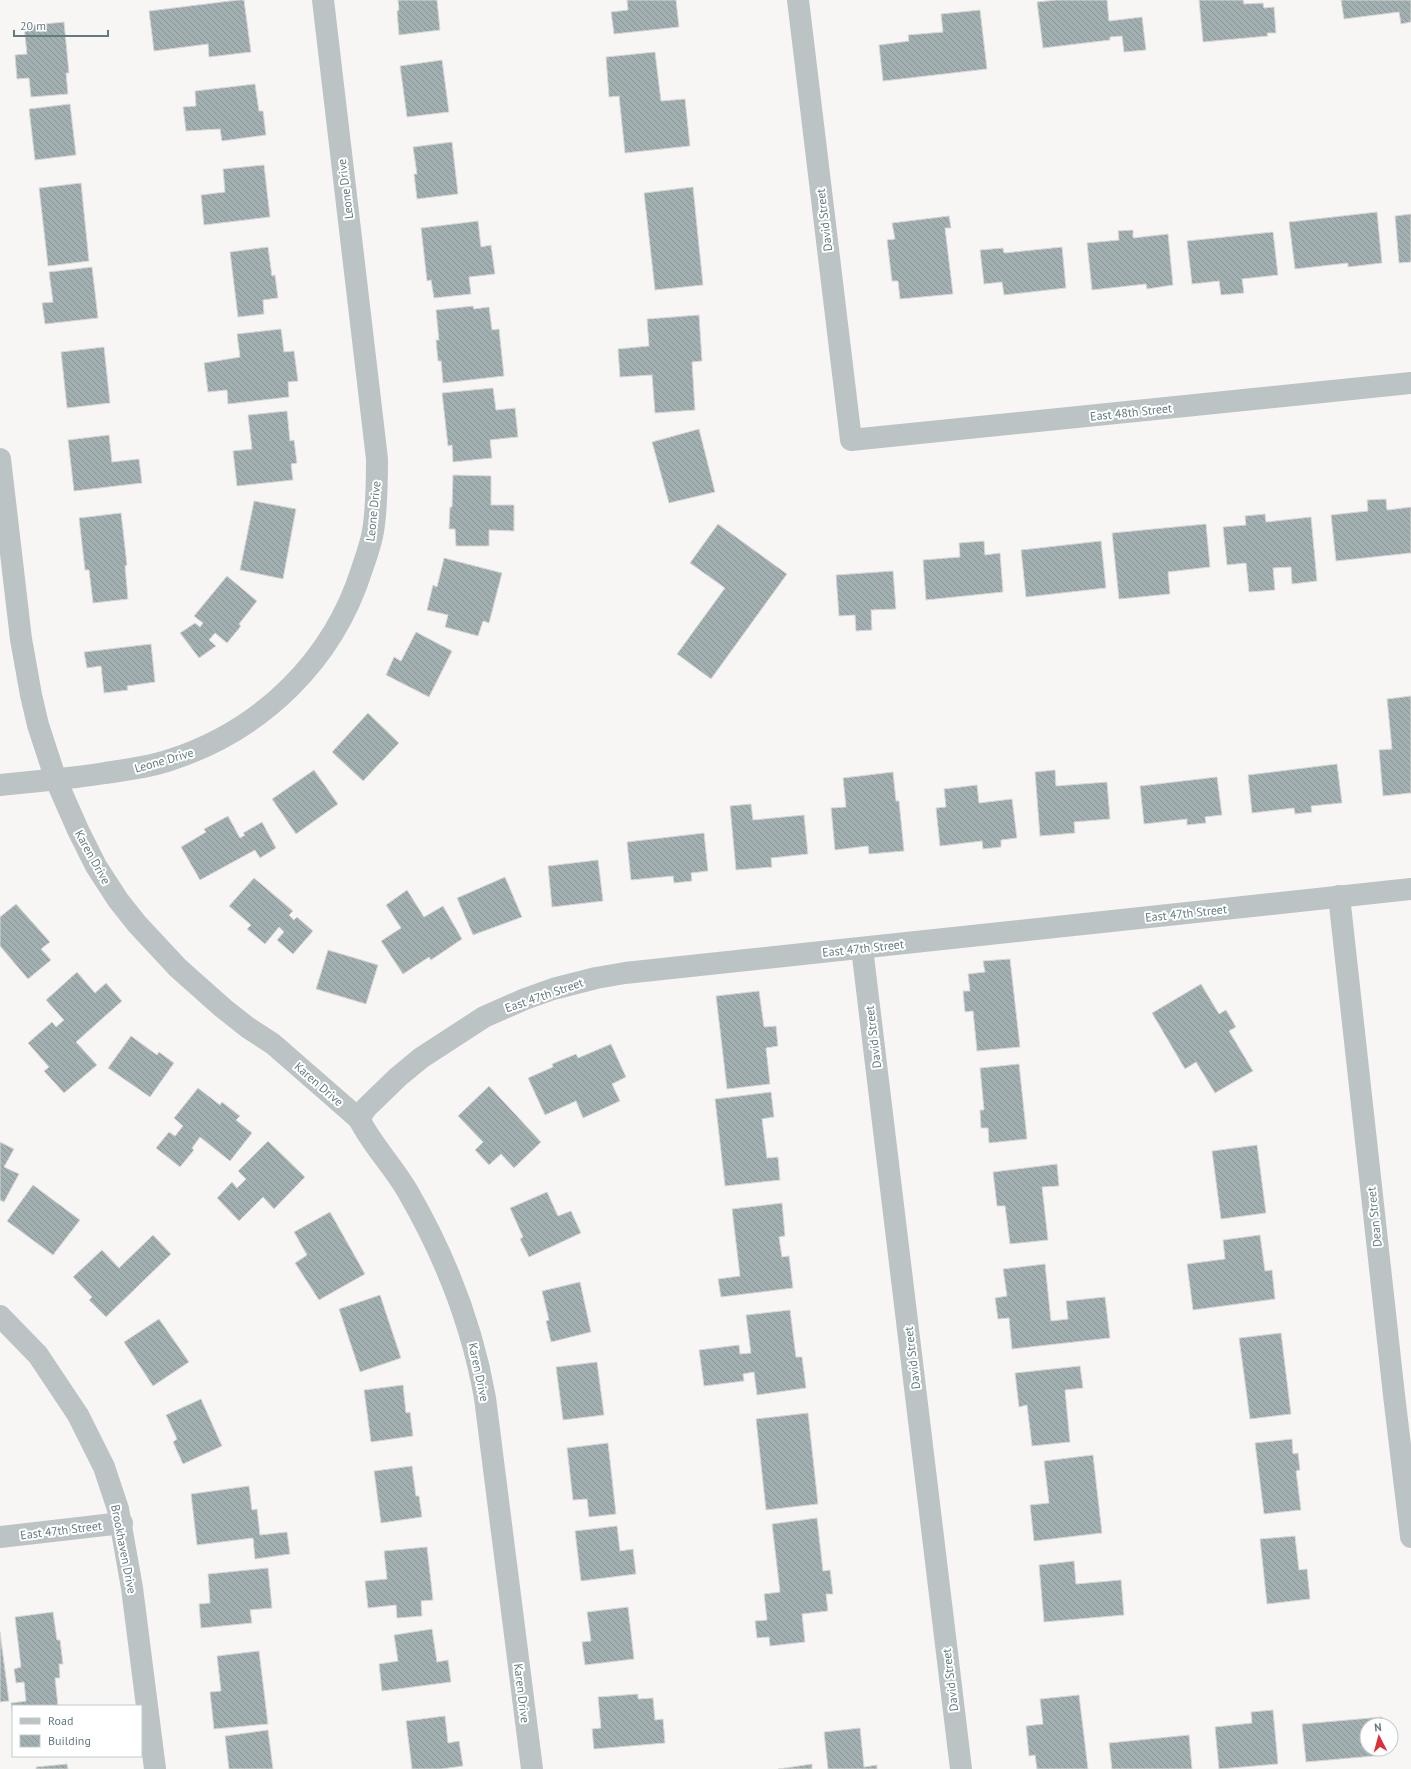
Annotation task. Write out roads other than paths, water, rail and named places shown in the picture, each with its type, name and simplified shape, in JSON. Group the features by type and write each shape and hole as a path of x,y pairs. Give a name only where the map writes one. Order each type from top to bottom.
{"street":[{"name":"Leone Drive","path":"0,785 120,772 171,760 213,744 275,702 300,676 330,640 344,615 356,588 373,532 376,503 377,459 323,0"},
{"name":"David Street","path":"798,0 851,440"},
{"name":"East 48th Street","path":"851,440 1411,383"},
{"name":"Karen Drive","path":"0,459 26,667 38,725 56,780 96,866 118,900 137,924 200,989 247,1027 273,1044 359,1119 366,1132 400,1179 429,1231 454,1285 476,1354 489,1426 532,1769"},
{"name":"East 47th Street","path":"359,1119 366,1108 398,1077 421,1058 484,1017 525,999 553,989 596,978 625,973 1411,888"},
{"name":"Dean Street","path":"1339,896 1411,1537"},
{"name":"David Street","path":"862,948 961,1769"},
{"name":"Brookhaven Drive","path":"0,1316 38,1355 78,1415 104,1467 122,1523 132,1588 155,1769"},
{"name":"East 47th Street","path":"0,1537 122,1523"}]}
